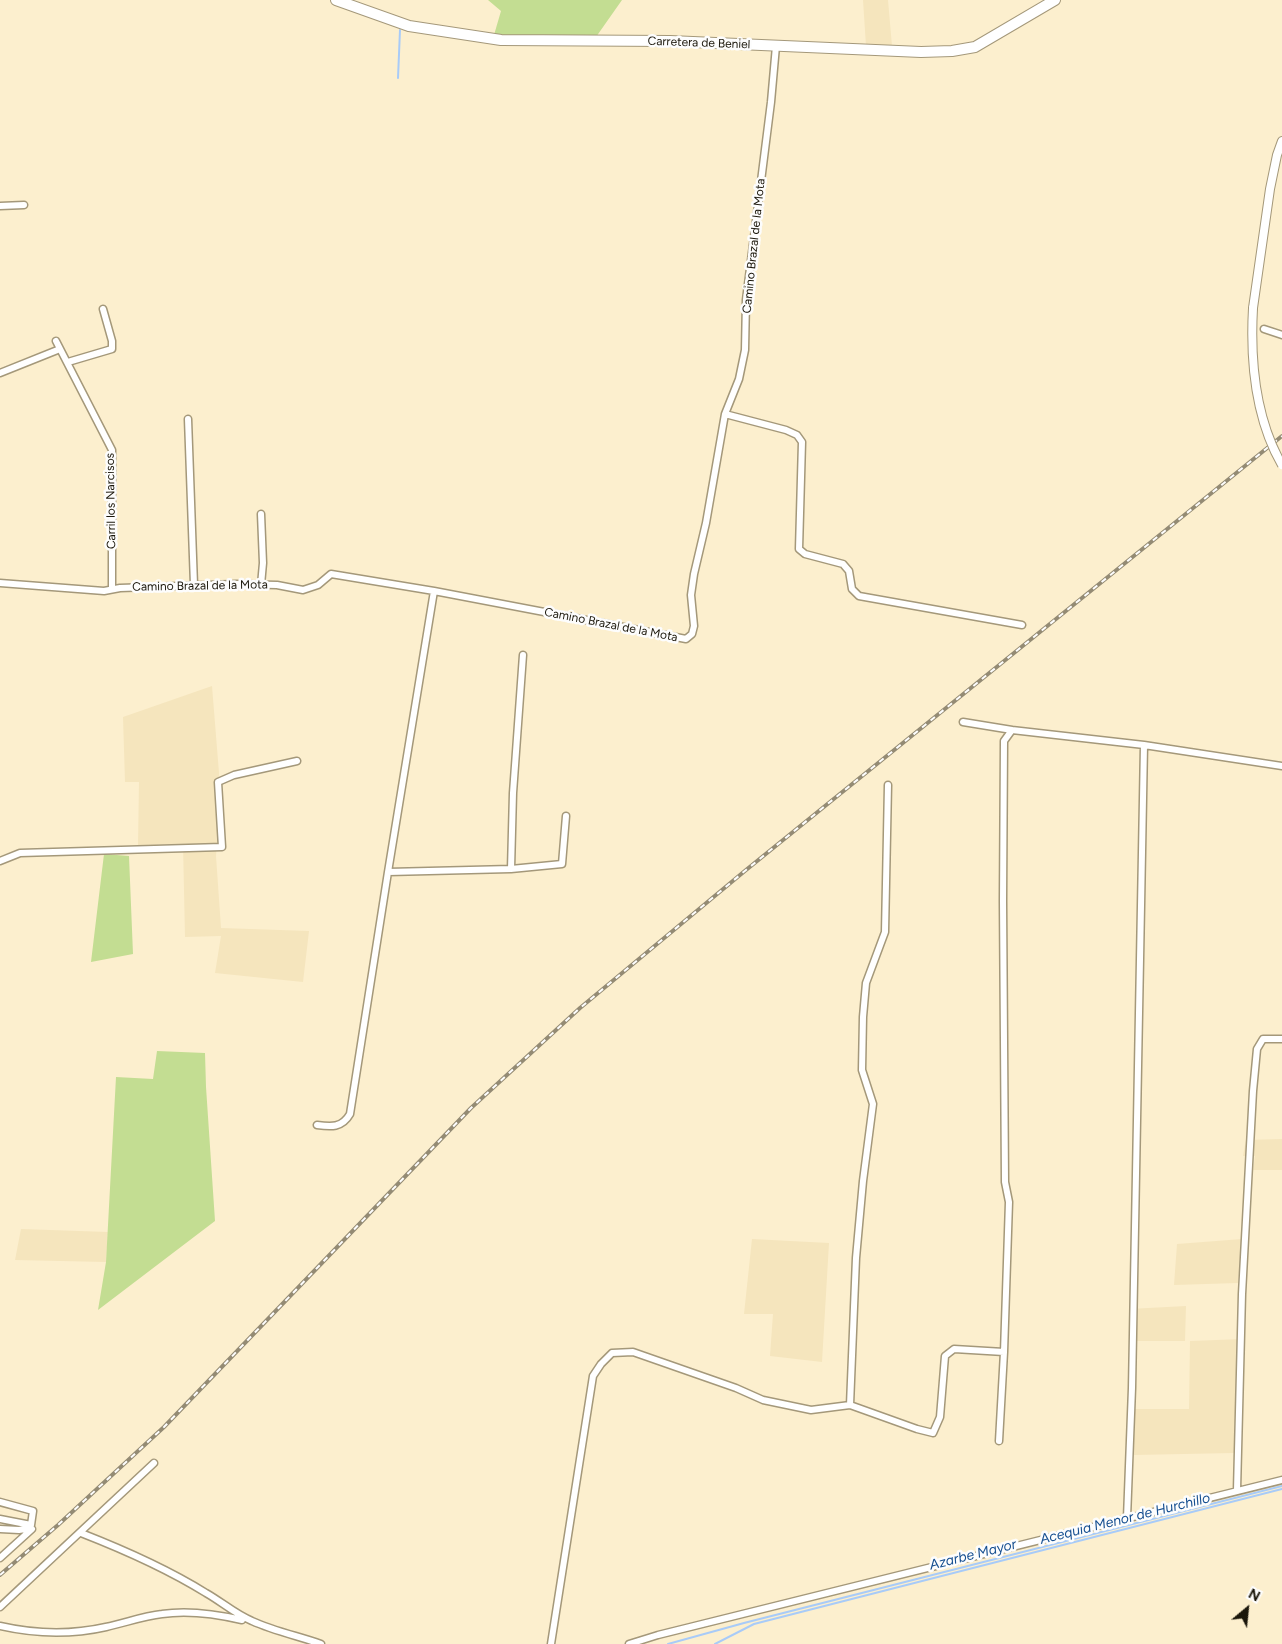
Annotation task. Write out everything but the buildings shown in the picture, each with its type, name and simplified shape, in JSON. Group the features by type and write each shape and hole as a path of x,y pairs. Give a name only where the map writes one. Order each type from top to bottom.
{"main road":[{"name":"Carretera de Beniel","path":"336,0 409,26 500,40 670,41 899,52 962,50 981,44 1055,0"}],"street":[{"name":"Camino Brazal de la Mota","path":"0,583 104,591 194,585 277,585 303,590 318,585 331,574 434,591 686,639 692,634 694,626 691,595 694,574 706,523 725,414 739,379 745,350 746,300 771,102 776,46"},
{"path":"1282,141 1273,171 1253,308 1252,347 1256,388 1269,436 1282,466"},
{"path":"0,206 24,205"},
{"path":"68,362 112,349 112,342 103,309"},
{"path":"1264,329 1282,335"},
{"name":"Carril los Narcisos","path":"56,340 112,450 112,590"},
{"path":"0,373 60,348"},
{"path":"725,414 786,430 797,435 802,442 799,549 805,554 843,564 849,571 852,589 859,596 1022,625"},
{"path":"188,419 194,585"},
{"path":"261,514 263,563 261,585"},
{"path":"316,1125 341,1124 346,1122 350,1114 434,591"},
{"path":"511,869 513,793 524,655"},
{"path":"963,722 1012,730 1144,745 1282,766"},
{"path":"999,1441 1009,1202 1005,1182 1004,1142 1004,741 1012,730"},
{"path":"1127,1518 1132,1388 1144,745"},
{"path":"0,861 20,853 222,847 218,782 234,774 297,761"},
{"path":"850,1405 856,1258 873,1104 862,1070 862,1018 866,983 885,932 888,785"},
{"path":"388,872 511,869 562,864 566,816"},
{"path":"1237,1490 1242,1294 1257,1049 1263,1039 1282,1039"},
{"path":"551,1644 594,1376 600,1364 612,1353 633,1352 736,1388 763,1400 811,1410 850,1405 933,1433 940,1417 946,1356 954,1349 1004,1352"},
{"path":"0,1607 154,1463"},
{"path":"629,1644 724,1618 941,1566 1282,1480"},
{"path":"0,1502 33,1511 31,1527 0,1558"},
{"path":"0,1519 31,1527"},
{"path":"0,1529 31,1527"},
{"path":"81,1532 185,1582 206,1593 236,1614 253,1622"},
{"path":"0,1626 42,1632 81,1632 163,1614 210,1613 253,1622 321,1644"}],"shaded area":[{"path":"863,0 888,0 892,46 866,46"},
{"path":"212,686 219,773 216,856 221,928 309,931 303,982 215,973 221,936 185,937 183,844 138,845 139,782 125,782 123,717"},
{"path":"1282,1139 1282,1170 1253,1170 1255,1156 1243,1156 1246,1140"},
{"path":"21,1229 108,1232 106,1262 15,1260"},
{"path":"752,1239 829,1243 822,1362 770,1356 773,1314 744,1314"},
{"path":"1242,1239 1238,1283 1174,1285 1177,1244"},
{"path":"1186,1306 1185,1341 1135,1341 1129,1309"},
{"path":"1243,1339 1234,1430 1234,1453 1134,1455 1134,1409 1189,1409 1190,1341"}],"green space":[{"path":"488,0 622,0 596,37 494,35 501,11"},
{"path":"104,854 129,856 133,954 91,962"},
{"path":"157,1051 205,1053 215,1221 98,1310 106,1262 116,1077 153,1079"}],"waterway":[{"path":"398,78 400,30"},
{"name":"Acequia Menor de Hurchillo","path":"668,1644 1282,1486"},
{"name":"Acequia Menor de Hurchillo","path":"715,1644 754,1624 1282,1489"}],"railway":[{"path":"0,1575 58,1525 164,1427 471,1108 580,1008 746,870 1282,436"}],"water label":[{"name":"Azarbe Mayor","path":"973,1555"}]}
